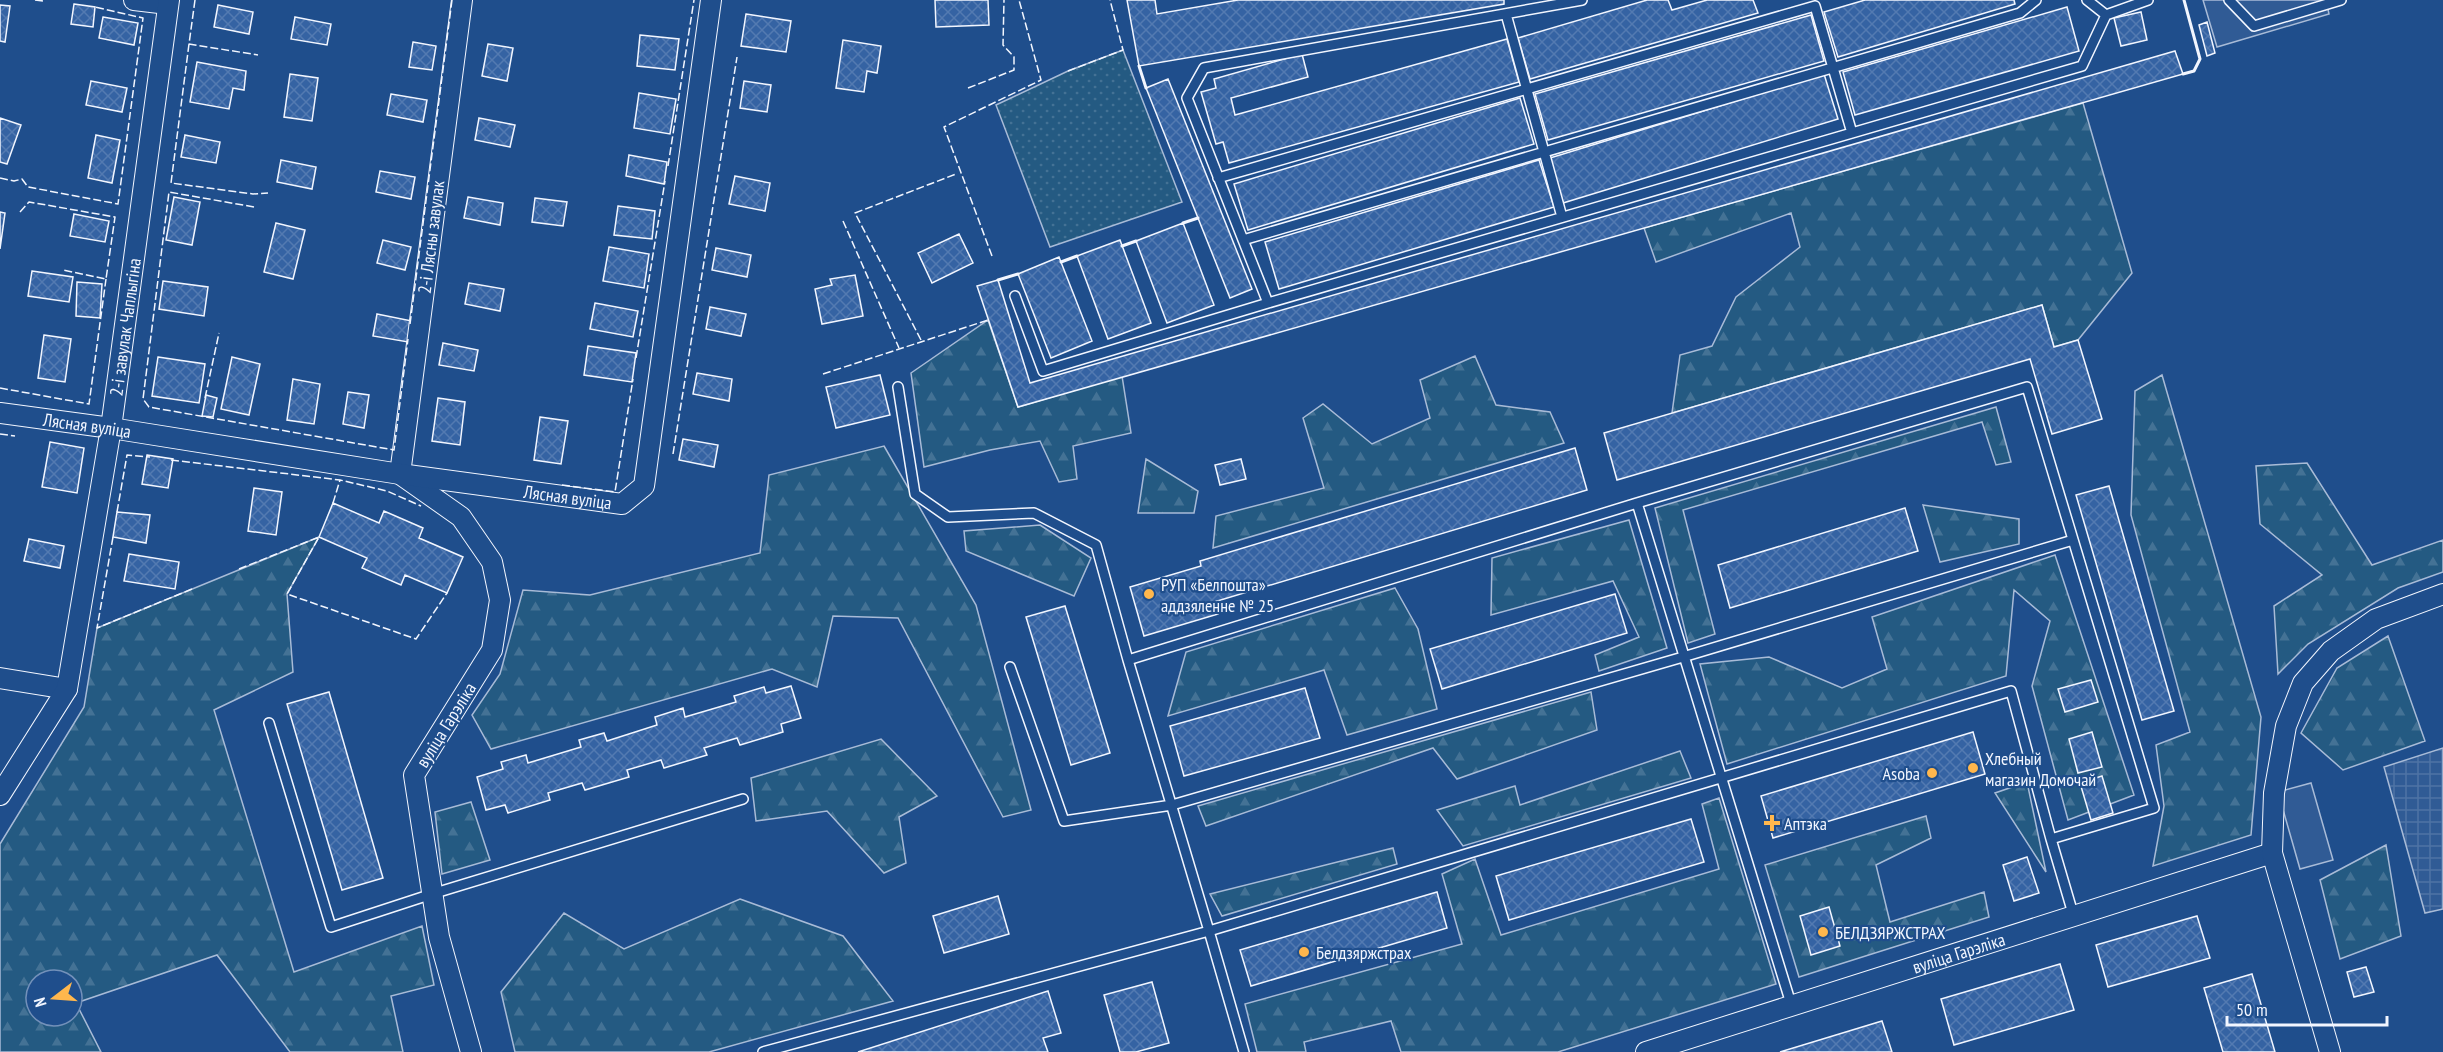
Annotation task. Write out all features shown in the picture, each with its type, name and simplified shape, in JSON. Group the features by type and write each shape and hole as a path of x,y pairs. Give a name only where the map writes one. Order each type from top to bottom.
{"street":[{"path":"134,0 168,2"},
{"name":"2-і Лясны завулак","path":"400,474 462,0"},
{"name":"Лясная вуліца","path":"0,413 111,428 400,474 622,504 644,486 711,0"},
{"name":"2-і завулак Чаплыгіна","path":"67,689 111,428 168,2"},
{"name":"вуліца Гарэліка","path":"400,474 461,517 492,562 500,600 492,650 414,775 439,938 471,1052"},
{"path":"2330,1052 2272,853 2274,793 2286,726 2304,682 2331,651 2376,619 2443,594"},
{"path":"0,678 67,689 0,795"},
{"name":"вуліца Гарэліка","path":"1646,1052 2272,853"}],"lane":[{"path":"1268,303 1187,98 1204,68 1582,0"},
{"path":"1243,240 2020,13 2036,0"},
{"path":"2087,0 2106,15"},
{"path":"1015,296 1043,371 1268,303 2082,66 2106,15 2148,0"},
{"path":"2229,0 2254,26 2341,0"},
{"path":"1218,178 1815,3 1852,133"},
{"path":"1506,14 1562,217"},
{"path":"898,387 915,494 948,517 1034,513 1096,545 1244,1052"},
{"path":"1128,660 1637,503 2027,387 2154,808 2051,839"},
{"path":"1637,503 1792,1007"},
{"path":"1010,667 1064,821 1172,805 1683,657 2073,540"},
{"path":"763,1052 1209,931 2011,691 2074,917"},
{"path":"269,723 331,927 743,799"}],"green space":[{"path":"1123,50 1182,202 1050,247 996,105 1068,71"},
{"path":"2083,103 2132,273 2078,340 2054,347 2042,305 1672,413 1680,355 1712,346 1736,297 1800,247 1791,213 1656,262 1644,228"},
{"path":"988,320 1018,407 1122,376 1131,433 1073,446 1077,479 1059,482 1040,441 990,450 924,467 911,373"},
{"path":"1475,356 1496,405 1550,412 1564,443 1213,548 1216,516 1324,488 1303,418 1323,404 1372,444 1430,418 1420,380"},
{"path":"2162,375 2261,717 2251,835 2153,866 2164,806 2156,745 2190,732 2131,515 2135,391"},
{"path":"1996,407 2011,462 1996,465 1982,422 1683,510 1715,634 1688,643 1655,508"},
{"path":"884,446 976,605 1031,810 1003,817 898,618 833,616 817,687 772,669 491,749 472,715 500,674 523,590 590,595 760,553 769,475"},
{"path":"1146,459 1198,491 1194,513 1138,513"},
{"path":"2307,463 2372,565 2443,540 2443,572 2398,588 2308,644 2278,674 2274,606 2322,575 2260,524 2256,466"},
{"path":"1923,505 2019,519 2019,544 1940,562"},
{"path":"1629,520 1667,648 1599,671 1595,655 1639,637 1613,581 1491,615 1492,558"},
{"path":"1040,525 1091,558 1074,596 966,551 964,531"},
{"path":"319,537 287,594 293,672 214,710 294,972 422,926 434,985 391,996 403,1052 290,1052 217,955 84,1000 84,968 24,968 24,1028 84,1028 84,1019 101,1052 0,1052 0,844 84,707 97,628"},
{"path":"2055,555 2134,795 2068,820 2032,686 2050,621 2014,590 2006,676 1727,764 1700,664 1769,657 1842,688 1887,669 1872,617"},
{"path":"1395,588 1418,629 1437,709 1347,735 1324,670 1168,716 1186,652"},
{"path":"2388,636 2425,741 2343,770 2301,733 2337,668"},
{"path":"1591,692 1597,730 1457,779 1433,748 1206,826 1198,806"},
{"path":"881,739 937,796 899,817 906,863 884,873 827,811 756,821 751,778"},
{"path":"1680,751 1691,778 1463,846 1437,810 1515,786 1520,805"},
{"path":"2027,782 2046,872 1995,793"},
{"path":"1719,798 1776,984 1558,1052 1401,1052 1391,1021 1304,1042 1306,1052 1257,1052 1245,1004 1462,944 1442,874 1475,859 1501,935 1719,869 1702,804"},
{"path":"471,802 490,860 442,874 435,812"},
{"path":"1926,816 1931,838 1876,865 1890,922 1984,892 1989,917 1799,977 1765,865"},
{"path":"2386,845 2401,936 2340,959 2320,880"},
{"path":"1393,848 1397,864 1222,916 1210,894"},
{"path":"740,899 843,936 893,1001 709,1052 515,1052 501,992 564,913 624,949"}],"shaded area":[{"path":"2203,0 2326,0 2329,14 2217,47"},
{"path":"2443,748 2443,909 2425,913 2384,767"},
{"path":"2311,783 2333,860 2300,869 2278,792"}],"building":[{"path":"935,0 988,0 989,25 936,27"},
{"path":"1127,0 1155,0 1157,14 1238,0 1504,0 1504,4 1139,66"},
{"path":"1647,0 1668,0 1672,10 1707,0 1753,0 1758,13 1530,79 1518,38"},
{"path":"1865,0 2014,0 2015,4 1838,57 1824,12"},
{"path":"74,4 95,7 93,27 71,24"},
{"path":"0,5 10,6 5,42 0,41"},
{"path":"218,5 253,12 249,34 214,27"},
{"path":"2067,7 2079,51 1855,115 1843,72"},
{"path":"2141,12 2147,40 2121,46 2114,18"},
{"path":"746,14 791,21 786,52 741,46"},
{"path":"1811,15 1824,61 1548,140 1535,94"},
{"path":"103,17 138,23 134,45 99,38"},
{"path":"295,17 331,24 327,45 291,39"},
{"path":"2207,22 2215,53 2207,56 2199,25"},
{"path":"640,35 679,39 675,70 637,66"},
{"path":"1507,39 1519,82 1229,163 1223,142 1216,144 1201,92 1216,88 1214,79 1302,54 1308,77 1231,98 1235,115"},
{"path":"843,40 881,46 877,73 867,71 864,92 836,88"},
{"path":"413,42 436,46 432,70 409,67"},
{"path":"488,44 513,48 507,81 482,76"},
{"path":"2175,51 2183,74 1018,407 977,286 998,280 1030,383"},
{"path":"197,62 246,71 244,90 233,88 229,109 190,102"},
{"path":"290,74 318,78 312,121 284,117"},
{"path":"1824,74 1838,119 1563,203 1550,158"},
{"path":"1168,79 1252,289 1230,298 1146,88"},
{"path":"91,81 127,88 122,112 86,105"},
{"path":"744,81 771,85 767,112 740,108"},
{"path":"639,93 676,99 670,134 634,128"},
{"path":"391,94 427,100 423,122 387,115"},
{"path":"1520,98 1534,144 1248,230 1234,184"},
{"path":"0,118 21,125 7,164 0,162"},
{"path":"479,118 515,125 510,147 475,140"},
{"path":"96,135 120,140 112,183 88,178"},
{"path":"185,135 220,142 216,163 181,157"},
{"path":"629,155 667,162 664,184 626,176"},
{"path":"281,160 316,167 312,189 277,182"},
{"path":"1539,160 1554,207 1279,289 1265,242"},
{"path":"380,171 415,177 411,199 376,192"},
{"path":"735,176 770,183 765,211 729,204"},
{"path":"174,197 200,202 192,245 166,240"},
{"path":"468,197 503,203 500,225 464,218"},
{"path":"535,198 567,202 563,226 532,222"},
{"path":"618,206 655,211 652,239 614,235"},
{"path":"0,212 5,213 0,249"},
{"path":"74,214 109,221 105,242 70,236"},
{"path":"276,223 305,230 293,279 264,272"},
{"path":"1183,223 1214,305 1167,323 1136,241"},
{"path":"959,234 973,263 932,283 918,253"},
{"path":"383,240 411,247 405,270 377,263"},
{"path":"1120,240 1151,323 1108,339 1077,256"},
{"path":"609,247 649,254 644,288 603,281"},
{"path":"716,248 751,255 747,277 712,270"},
{"path":"1059,257 1092,341 1051,358 1018,274"},
{"path":"32,271 73,277 69,302 28,296"},
{"path":"855,275 863,316 822,324 815,289 832,285 830,279"},
{"path":"163,281 208,287 204,316 159,309"},
{"path":"77,282 102,284 100,318 76,316"},
{"path":"469,283 504,289 500,311 465,304"},
{"path":"595,303 638,311 633,337 590,329"},
{"path":"2042,305 2054,347 2078,340 2102,419 2052,434 2030,359 1617,480 1604,433"},
{"path":"710,307 746,314 741,336 706,329"},
{"path":"377,314 412,321 408,342 373,336"},
{"path":"44,335 71,339 65,382 38,378"},
{"path":"443,343 478,350 474,371 439,365"},
{"path":"588,346 636,353 632,382 584,375"},
{"path":"158,357 205,364 199,403 152,396"},
{"path":"232,357 260,364 249,415 221,409"},
{"path":"697,373 732,379 729,401 693,394"},
{"path":"880,375 890,415 836,428 826,387"},
{"path":"293,379 320,384 314,424 287,420"},
{"path":"348,392 369,395 364,428 343,424"},
{"path":"206,395 217,398 213,417 202,416"},
{"path":"438,398 465,402 460,445 432,441"},
{"path":"540,417 568,421 561,464 534,460"},
{"path":"683,439 718,445 714,467 679,460"},
{"path":"50,442 84,448 77,493 42,487"},
{"path":"1575,448 1587,490 1214,602 1218,614 1144,636 1130,587 1201,566 1200,561"},
{"path":"147,455 173,459 168,488 142,484"},
{"path":"1241,459 1246,479 1220,485 1215,465"},
{"path":"2109,486 2174,711 2142,720 2076,495"},
{"path":"254,488 282,492 276,535 248,531"},
{"path":"333,503 379,523 384,511 423,528 419,538 463,557 447,593 405,575 401,585 362,568 367,558 319,537"},
{"path":"1905,508 1918,551 1730,608 1718,565"},
{"path":"117,512 150,515 146,543 113,537"},
{"path":"29,539 64,546 60,568 24,561"},
{"path":"129,554 179,562 175,589 124,581"},
{"path":"1615,594 1627,633 1442,689 1430,649"},
{"path":"1065,606 1110,753 1071,765 1026,617"},
{"path":"2091,680 2098,702 2065,712 2058,689"},
{"path":"791,686 801,718 781,724 783,732 740,745 737,738 704,748 707,755 664,768 661,760 627,770 629,777 585,790 582,783 548,793 550,800 508,813 505,805 486,810 477,777 503,769 501,762 526,755 528,763 581,747 579,740 604,733 607,741 657,725 655,717 683,708 685,717 736,702 734,696 764,687 766,693"},
{"path":"1305,688 1320,738 1184,776 1170,726"},
{"path":"329,692 383,878 342,890 287,704"},
{"path":"1973,732 1985,774 1773,838 1761,796"},
{"path":"2092,732 2102,767 2078,773 2069,739"},
{"path":"2102,776 2113,813 2091,820 2080,783"},
{"path":"1691,819 1704,862 1509,920 1496,876"},
{"path":"2027,857 2039,893 2014,901 2003,865"},
{"path":"1437,892 1447,928 1251,986 1240,950"},
{"path":"998,896 1009,934 944,953 933,916"},
{"path":"1829,907 1840,946 1811,955 1800,916"},
{"path":"2197,916 2210,958 2108,987 2096,945"},
{"path":"2060,964 2074,1010 1954,1045 1941,999"},
{"path":"2366,967 2374,992 2354,997 2347,972"},
{"path":"2252,974 2275,1052 2223,1052 2204,988"},
{"path":"1152,982 1169,1043 1136,1052 1120,1052 1104,995"},
{"path":"1048,991 1061,1033 1043,1038 1048,1052 858,1052"},
{"path":"1882,1021 1892,1052 1780,1052"}],"fence":[{"path":"35,0 44,1"},
{"path":"195,0 189,44 258,55"},
{"path":"410,324 452,0"},
{"path":"668,166 694,0"},
{"path":"968,88 1014,70 1014,57 1003,45 1004,0"},
{"path":"992,256 944,127 1041,80 1019,0"},
{"path":"1068,71 1123,50 1110,0"},
{"path":"0,178 14,181 22,179 28,187 118,204 143,18 95,7"},
{"path":"189,44 171,183 253,194 268,193"},
{"path":"673,454 737,57"},
{"path":"921,340 855,213 956,174"},
{"path":"636,358 665,181"},
{"path":"254,207 169,192 143,399 149,407 394,450 408,339"},
{"path":"20,212 29,202 115,217 106,279 63,270"},
{"path":"843,221 899,348"},
{"path":"0,388 89,404 106,279"},
{"path":"823,374 988,320"},
{"path":"205,398 219,333"},
{"path":"562,485 615,492 633,379"},
{"path":"0,434 15,436"},
{"path":"117,512 127,455 150,457"},
{"path":"171,460 340,480 387,491 421,506"},
{"path":"333,503 340,480"},
{"path":"113,537 97,628 192,589"},
{"path":"239,569 319,537 287,594 416,639 447,593"}],"wall":[{"path":"2183,74 2194,71 2200,59 2184,0"},
{"path":"1139,66 1146,88"},
{"path":"1183,223 1198,218"},
{"path":"1122,246 1136,241"},
{"path":"1061,262 1077,256"},
{"path":"998,280 1018,274"}],"place":[{"name":"РУП «Белпошта» аддзяленне № 25","path":"1149,594"},
{"name":"Хлебный магазин Домочай","path":"1973,768"},
{"name":"Asoba","path":"1932,773"},
{"name":"Аптэка","path":"1772,823"},
{"name":"БЕЛДЗЯРЖСТРАХ","path":"1823,932"},
{"name":"Белдзяржстрах","path":"1304,952"}]}
